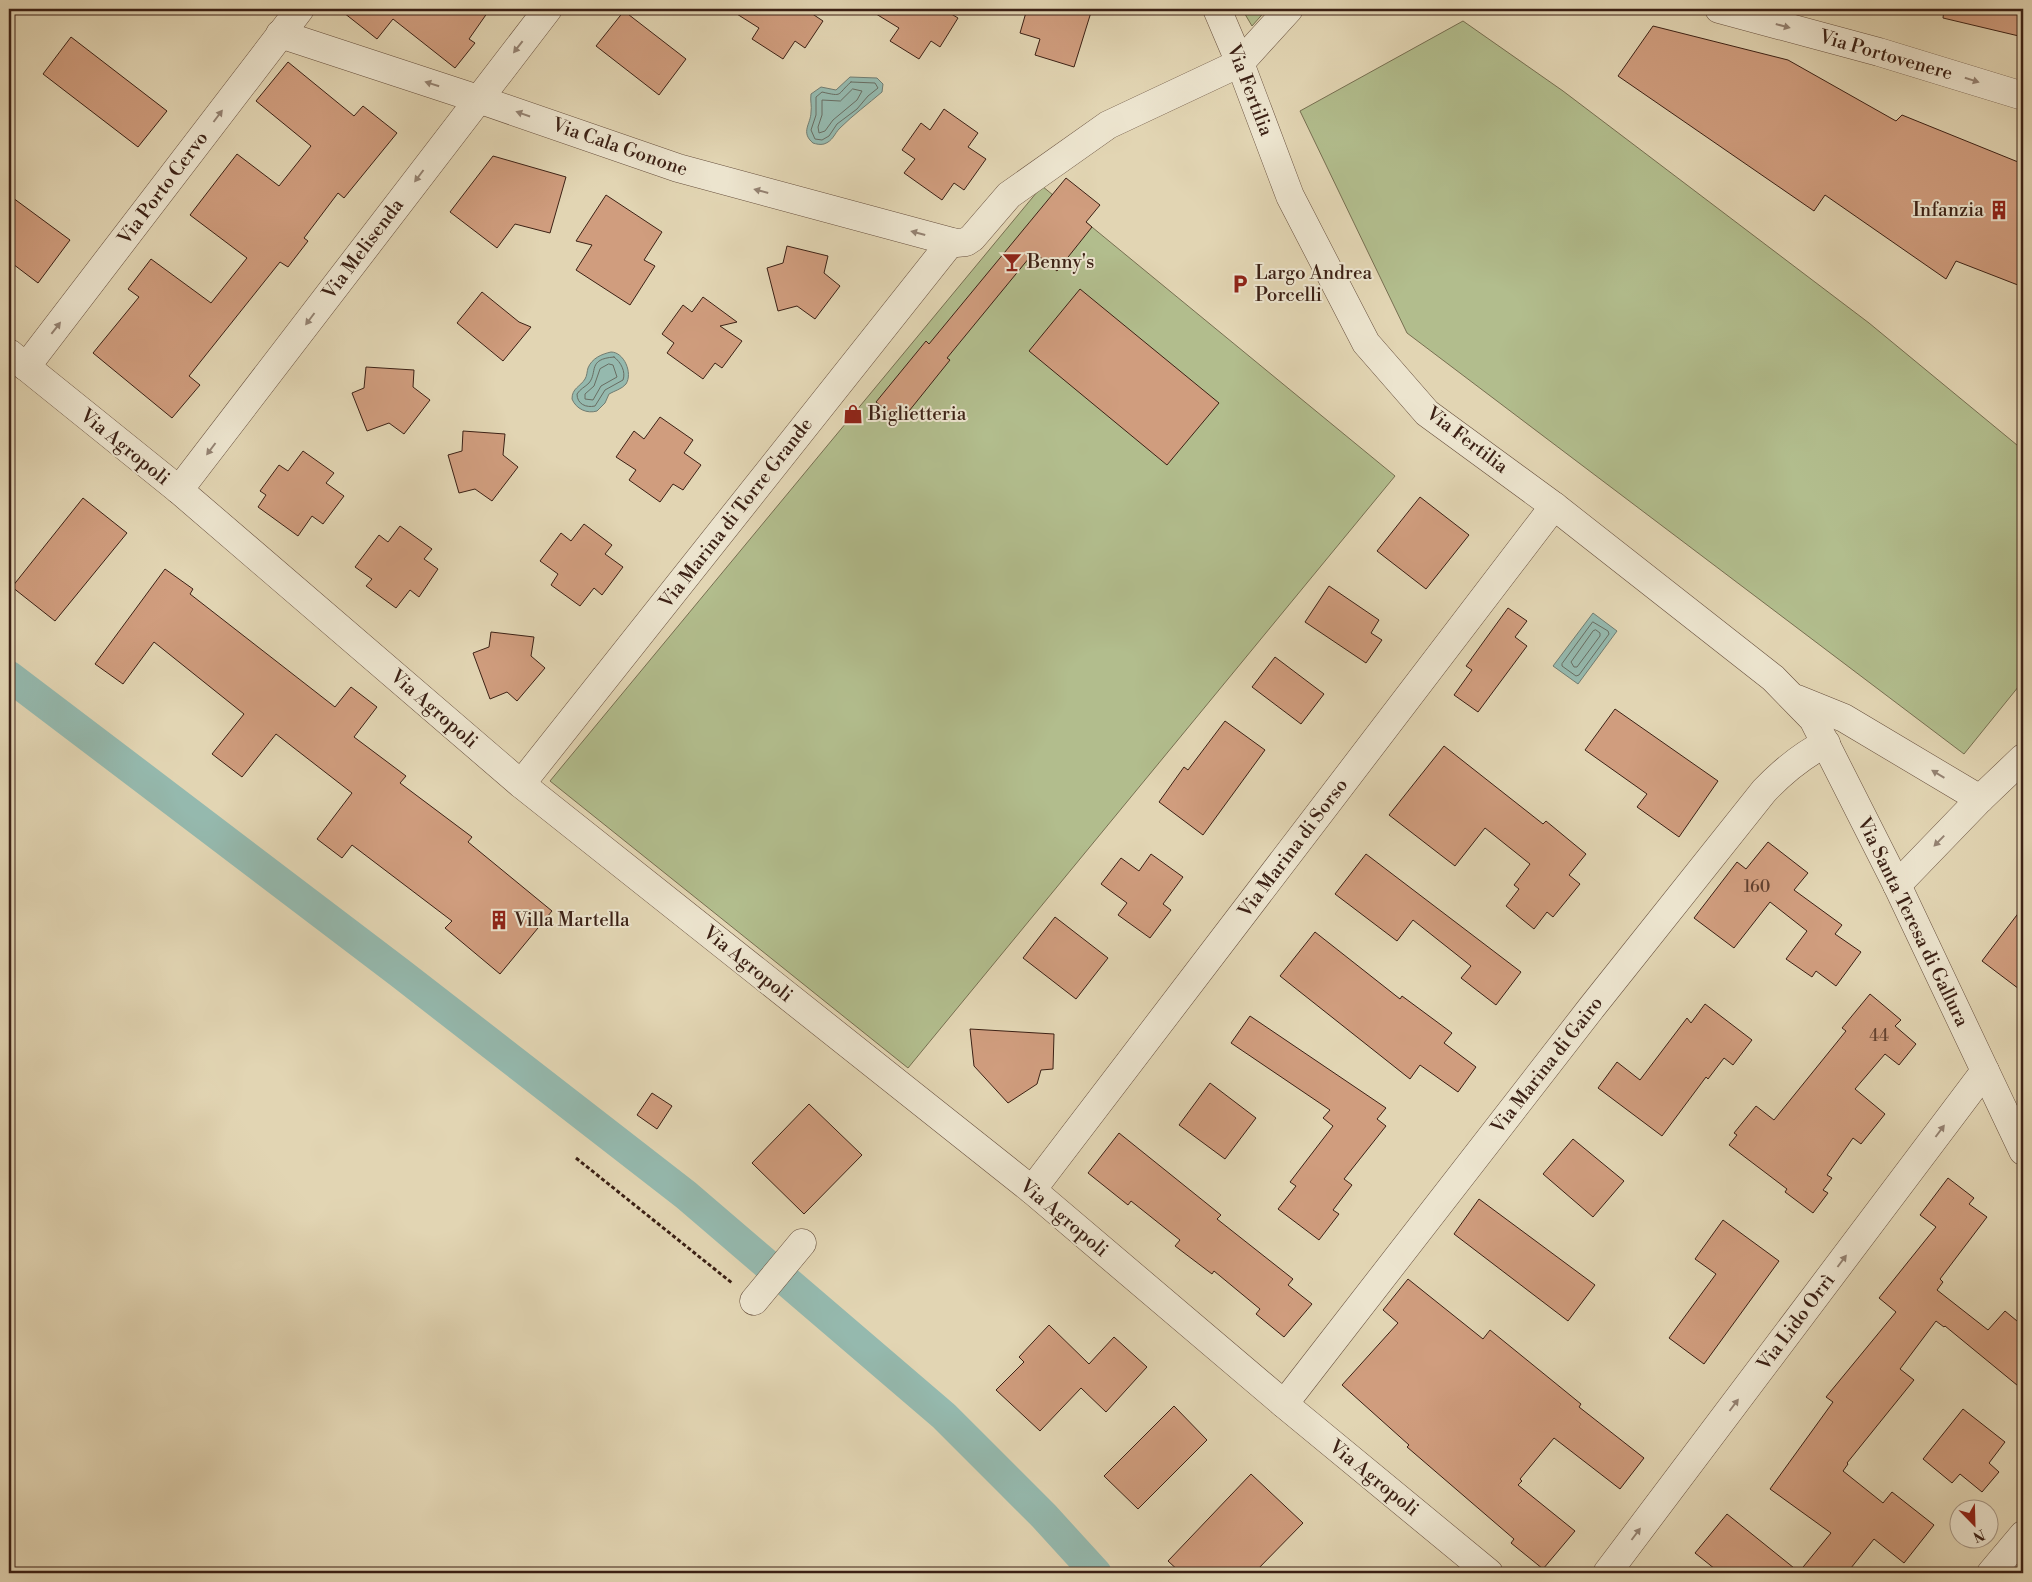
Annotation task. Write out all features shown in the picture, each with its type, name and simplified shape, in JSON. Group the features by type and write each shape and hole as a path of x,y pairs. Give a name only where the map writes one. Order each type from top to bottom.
{"street":[{"name":"Via Porto Cervo","path":"17,360 300,9"},
{"name":"Via Melisenda","path":"179,490 548,9"},
{"name":"Via Fertilia","path":"1217,9 1240,63 1290,196 1366,343 1427,413 1554,506 1773,678 1795,699"},
{"path":"1240,63 1288,9"},
{"name":"Via Portovenere","path":"1719,9 1879,52 2023,96"},
{"name":"Via Cala Gonone","path":"280,34 478,98 678,168 958,242"},
{"name":"Via Marina di Torre Grande","path":"521,784 958,242 972,238 1009,194 1108,125 1240,63"},
{"name":"Via Agropoli","path":"17,360 179,490 521,784 1032,1190 1284,1404 1490,1573"},
{"name":"Via Marina di Sorso","path":"1032,1190 1554,506"},
{"path":"1795,699 1844,718 1980,799"},
{"name":"Via Santa Teresa di Gallura","path":"1795,699 1813,719 1826,743 1897,885 2023,1151"},
{"name":"Via Marina di Gairo","path":"1284,1404 1592,1007 1764,791 1786,770 1811,751 1826,743"},
{"path":"1897,885 1980,799 2023,758"},
{"name":"Via Lido Orrì","path":"1606,1573 1985,1071"},
{"path":"761,1292 802,1243"},
{"path":"1991,1573 2023,1535"}],"path":[{"path":"576,1158 761,1292"}],"green space":[{"path":"1242,9 1267,9 1252,26"},
{"path":"1463,21 1563,91 1869,323 2023,450 2023,681 1964,754 1407,333 1300,111"},
{"path":"1042,186 1395,476 908,1068 550,781"}],"water":[{"path":"850,77 877,78 883,84 882,92 845,123 827,143 813,143 807,135 811,116 811,94 821,87 836,90"},
{"path":"611,352 620,355 626,364 628,379 626,384 609,394 605,403 597,411 589,412 582,410 576,406 572,399 573,392 585,379 592,362 601,355"},
{"path":"1593,613 1617,631 1578,684 1553,666"}],"building":[{"path":"339,9 490,9 469,39 475,43 455,68 393,19 377,39"},
{"path":"729,9 805,9 823,21 805,48 795,41 783,59 752,39 759,28"},
{"path":"868,9 943,9 958,18 940,47 931,41 919,59 890,41 899,28"},
{"path":"1027,9 1092,9 1074,67 1035,55 1040,39 1020,33"},
{"path":"1944,9 2023,9 2023,37 1943,18"},
{"path":"624,11 686,59 659,95 596,46"},
{"path":"1653,26 1788,60 1896,121 1902,115 2023,164 2023,287 1956,261 1946,279 1825,195 1814,211 1618,76"},
{"path":"71,37 167,111 138,147 43,74"},
{"path":"288,62 354,116 363,106 397,133 344,198 338,193 304,238 308,241 288,267 280,262 189,376 200,385 172,418 93,353 139,297 128,289 151,259 211,303 247,258 190,215 237,154 279,186 311,146 256,101"},
{"path":"944,109 978,133 968,147 986,159 964,190 954,183 942,200 904,173 915,159 902,150 921,123 930,130"},
{"path":"493,156 566,177 550,233 515,224 497,248 450,212"},
{"name":"Benny's","path":"1066,178 1100,205 1086,222 1092,227 1057,271 1034,252 947,358 950,360 901,421 876,402 926,341 929,344"},
{"path":"9,195 70,240 38,283 9,261"},
{"path":"606,195 662,232 644,260 655,266 630,305 576,270 592,245 576,241"},
{"path":"787,246 828,256 824,273 840,286 815,319 797,306 778,311 767,268 783,263"},
{"path":"1080,289 1219,403 1167,465 1029,351"},
{"path":"482,292 519,322 531,327 503,361 457,323"},
{"path":"703,297 737,322 720,326 742,341 722,368 715,363 703,379 667,353 674,343 662,334 683,305 692,312"},
{"path":"366,367 414,370 413,387 430,400 404,434 389,423 367,431 352,393 364,388"},
{"path":"660,417 693,440 684,453 701,465 683,490 673,484 660,502 629,480 636,470 616,457 634,431 644,439"},
{"path":"463,431 505,434 503,455 518,467 492,501 475,489 459,493 448,455 462,451"},
{"path":"303,451 334,473 326,483 344,496 323,524 312,516 298,536 258,507 266,495 260,491 279,465 288,471"},
{"path":"1420,497 1469,535 1426,589 1377,551"},
{"path":"83,498 127,533 55,621 12,587"},
{"path":"584,524 612,545 605,554 623,567 602,595 594,588 580,606 551,585 558,574 540,561 561,533 571,541"},
{"path":"400,526 432,549 424,559 438,569 419,597 410,590 396,608 366,586 372,579 355,567 379,535 388,542"},
{"path":"165,569 193,589 190,594 335,707 351,687 377,707 354,737 406,776 400,783 472,837 468,842 552,911 500,974 445,928 452,921 352,845 342,858 317,839 352,793 276,734 242,777 212,754 244,714 154,642 123,684 95,664"},
{"path":"1329,586 1379,620 1371,633 1382,640 1366,663 1305,622"},
{"path":"1508,608 1527,621 1515,637 1527,646 1478,712 1454,695 1472,670 1466,666"},
{"path":"491,632 534,637 531,656 545,668 517,701 507,692 490,699 473,653 489,647"},
{"path":"1275,657 1324,694 1301,724 1252,687"},
{"path":"1615,709 1718,781 1679,837 1637,807 1647,794 1585,750"},
{"path":"1225,721 1265,750 1203,835 1159,802 1184,767 1188,770"},
{"path":"1444,746 1543,824 1546,821 1586,854 1569,875 1580,884 1553,917 1547,912 1534,929 1506,906 1519,889 1514,885 1530,864 1485,828 1455,866 1389,815"},
{"path":"1768,842 1808,873 1794,890 1842,925 1835,934 1861,952 1836,986 1816,971 1812,977 1786,959 1807,931 1770,902 1734,948 1694,918 1737,862 1746,869"},
{"path":"1151,854 1183,877 1163,904 1171,910 1150,938 1118,915 1127,903 1101,884 1121,858 1139,871"},
{"path":"1366,854 1521,972 1496,1005 1461,978 1471,966 1413,920 1397,941 1335,894"},
{"path":"2023,907 2023,992 1982,961"},
{"path":"1055,917 1108,958 1076,999 1023,958"},
{"path":"1315,932 1400,999 1402,996 1452,1033 1444,1043 1476,1067 1458,1092 1420,1065 1410,1079 1280,976"},
{"path":"1870,994 1901,1020 1895,1026 1916,1044 1899,1065 1885,1054 1855,1089 1885,1114 1861,1144 1853,1138 1827,1175 1832,1178 1823,1190 1828,1193 1813,1213 1785,1192 1787,1189 1729,1145 1737,1135 1734,1133 1756,1106 1774,1120 1846,1031 1842,1028"},
{"path":"1705,1004 1752,1040 1733,1065 1724,1058 1708,1079 1706,1077 1662,1136 1598,1088 1617,1062 1640,1080 1687,1018 1691,1023"},
{"path":"1250,1016 1386,1108 1377,1119 1386,1126 1344,1179 1352,1185 1333,1210 1339,1214 1319,1240 1278,1209 1296,1186 1290,1182 1333,1126 1323,1118 1330,1110 1231,1043"},
{"path":"970,1029 1054,1034 1053,1069 1041,1070 1037,1084 1008,1103 974,1066"},
{"path":"1210,1083 1256,1118 1225,1159 1179,1125"},
{"path":"652,1093 672,1106 657,1129 637,1115"},
{"path":"809,1104 862,1155 804,1214 752,1163"},
{"path":"1119,1133 1221,1215 1217,1219 1293,1279 1288,1285 1312,1304 1284,1337 1256,1314 1260,1309 1214,1271 1212,1274 1175,1246 1180,1240 1131,1201 1128,1205 1088,1173"},
{"path":"1573,1139 1624,1181 1593,1217 1543,1174"},
{"path":"1948,1178 1974,1198 1969,1204 1987,1217 1940,1279 1943,1282 1937,1290 1988,1330 2005,1311 2023,1326 2023,1390 1945,1326 1936,1321 1900,1369 1914,1380 1847,1463 1843,1471 1883,1503 1892,1492 1934,1525 1904,1563 1874,1539 1847,1573 1720,1573 1695,1553 1727,1514 1799,1572 1831,1533 1770,1489 1833,1402 1826,1397 1896,1312 1879,1298 1936,1227 1920,1215"},
{"path":"1479,1199 1595,1285 1568,1321 1454,1234"},
{"path":"1723,1220 1779,1261 1704,1364 1669,1338 1716,1274 1695,1259"},
{"path":"1408,1279 1483,1339 1490,1330 1581,1404 1579,1407 1644,1458 1620,1489 1554,1438 1520,1479 1522,1481 1518,1485 1575,1531 1543,1569 1511,1543 1514,1539 1407,1447 1409,1445 1342,1385 1398,1323 1383,1310"},
{"path":"1049,1325 1089,1364 1114,1337 1147,1367 1106,1412 1081,1388 1040,1431 996,1390 1024,1362 1019,1357"},
{"path":"1174,1406 1207,1440 1138,1509 1104,1476"},
{"path":"1963,1409 2005,1442 1989,1463 1999,1472 1982,1492 1960,1474 1952,1483 1923,1459"},
{"path":"1251,1474 1303,1523 1254,1573 1181,1573 1168,1561"}],"waterway":[{"path":"9,676 400,973 686,1195 944,1416 1044,1516 1096,1573"}],"place":[{"name":"Infanzia","path":"1999,210"},
{"name":"Benny's","path":"1012,262"},
{"name":"Largo Andrea Porcelli","path":"1240,284"},
{"name":"Biglietteria","path":"853,414"},
{"name":"Villa Martella","path":"499,920"}]}
